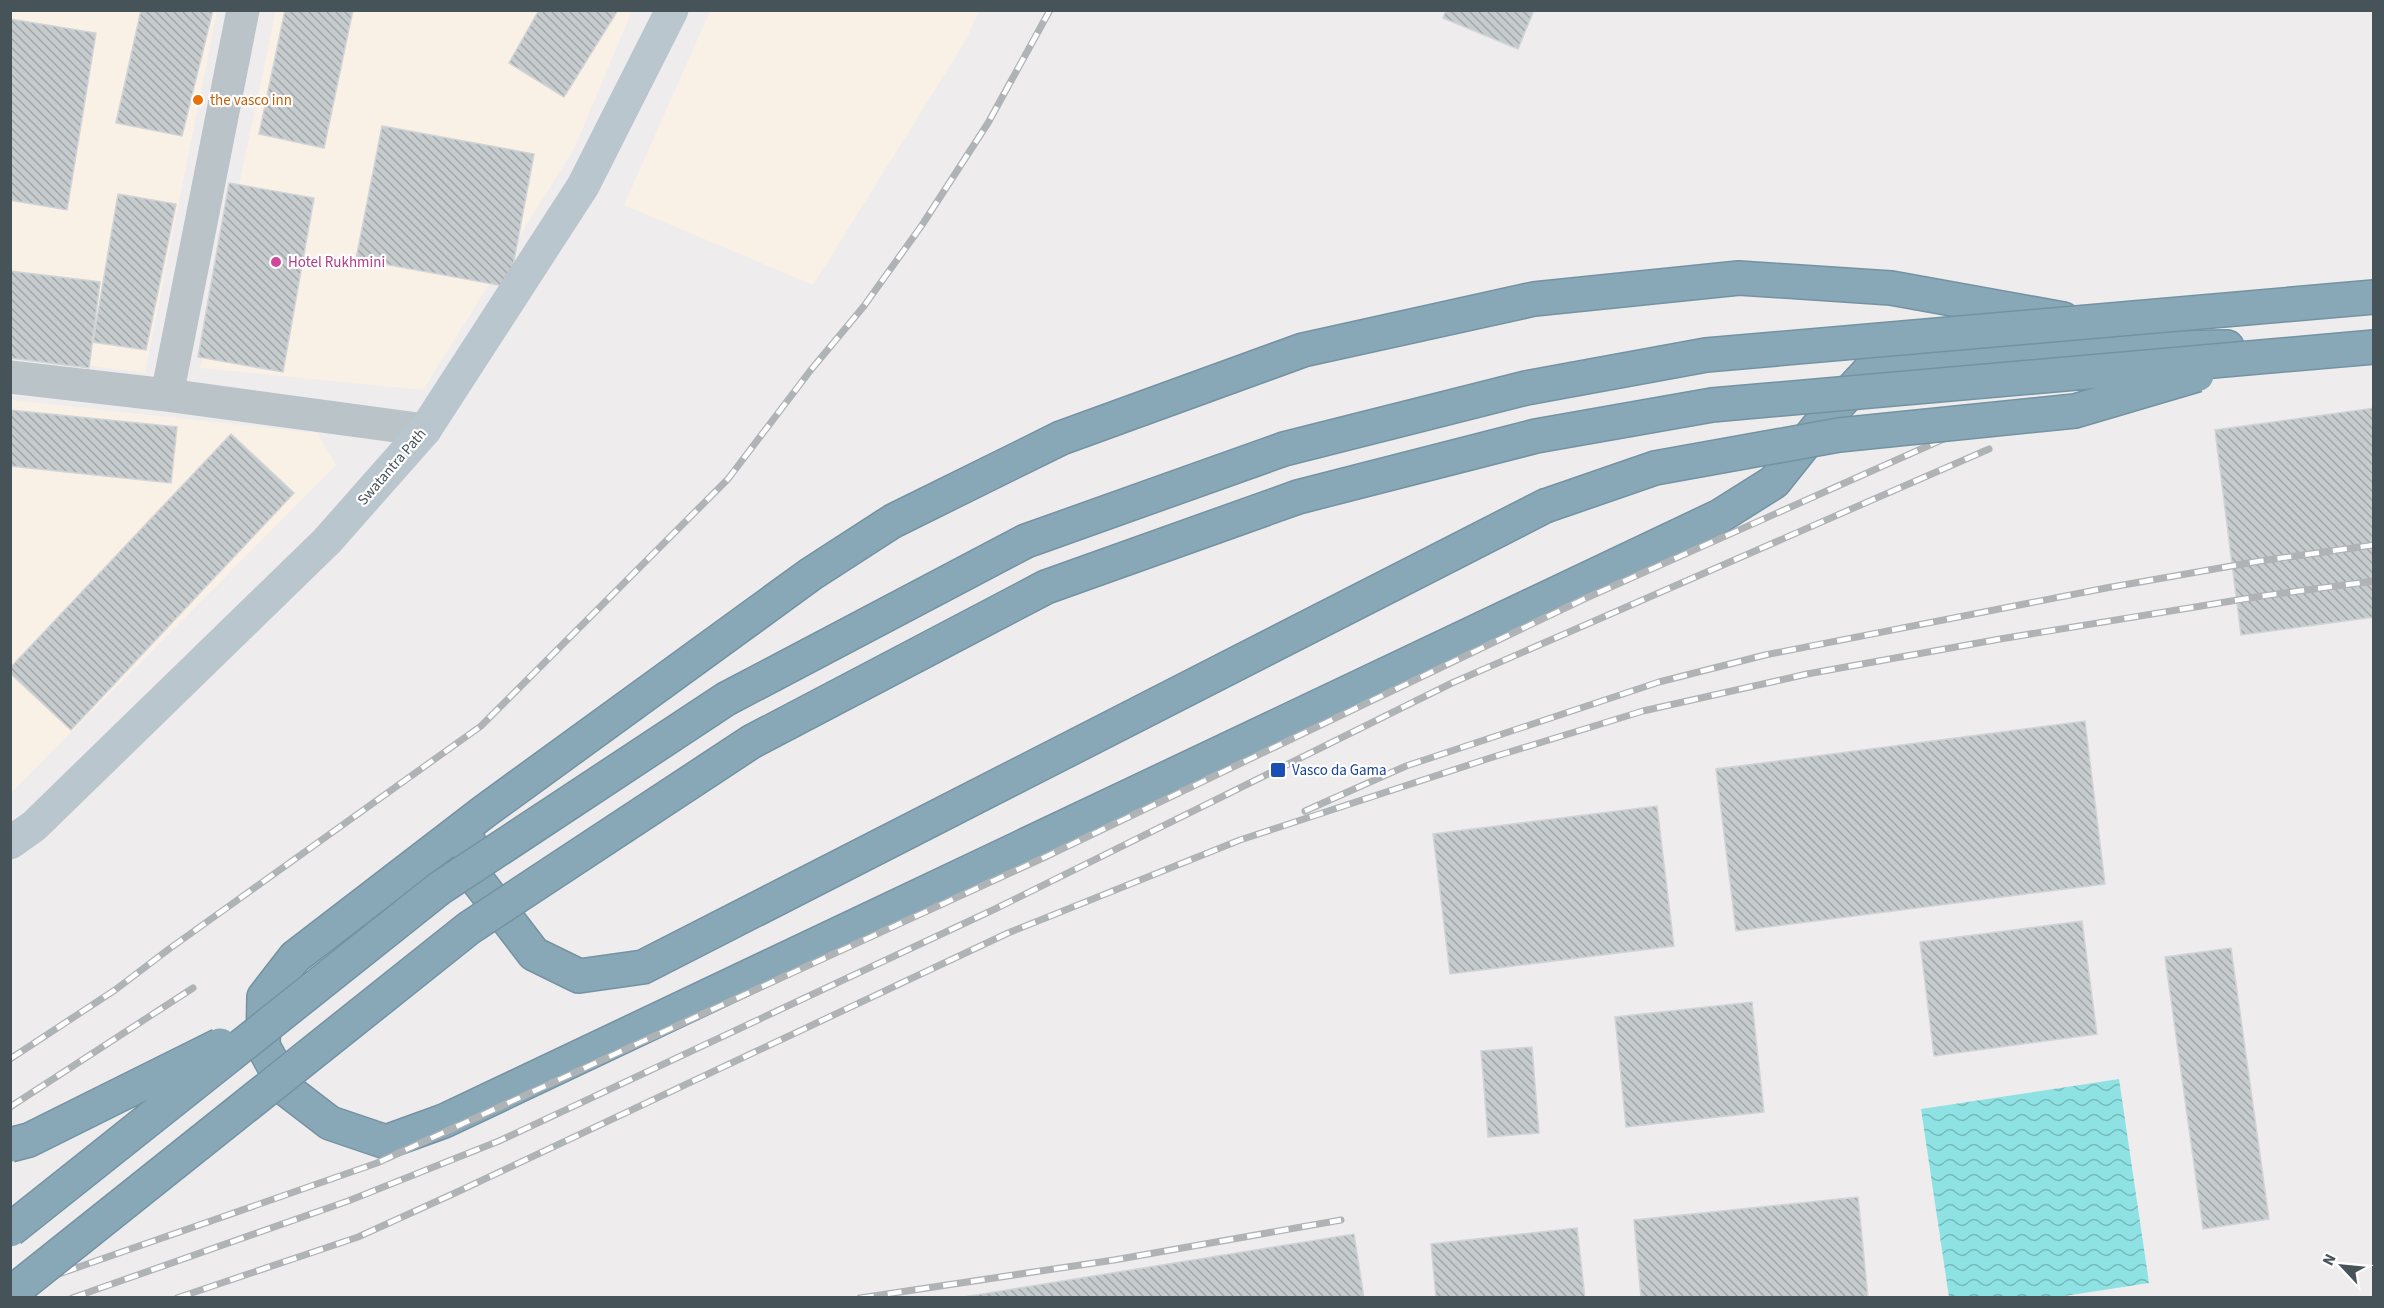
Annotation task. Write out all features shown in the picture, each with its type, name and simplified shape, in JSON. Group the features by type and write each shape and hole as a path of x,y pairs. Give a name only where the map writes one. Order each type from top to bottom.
{"highway":[{"path":"2079,322 1891,288 1739,278 1534,299 1303,350 1061,438 892,521 811,574 485,811 295,957 264,997 263,1046 286,1090 330,1123 386,1142 444,1121 1720,516 1774,482 1822,422 1871,369 1927,352 2373,345"},
{"path":"10,1230 440,888 726,699 1026,541 1284,449 1526,388 1706,356 2373,297"},
{"path":"10,1294 469,928 751,742 1046,587 1298,497 1536,436 1712,405 2373,345"},
{"path":"485,811 469,842 471,872 534,954 579,976 643,967 1545,506 1655,468 1839,435 2075,411 2265,355"},
{"path":"10,1145 29,1140 281,1015"}],"street":[{"path":"167,394 243,10"},
{"name":"Swatantra Path","path":"10,843 34,826 327,541 425,430 583,186 672,10"},
{"path":"10,377 167,394 425,430"}],"shaded area":[{"path":"11,11 217,11 145,373 11,355"},
{"path":"276,11 632,11 574,149 423,390 200,368"},
{"path":"710,11 979,11 966,40 813,285 624,205"},
{"path":"11,400 317,433 336,465 11,793"}],"water":[{"path":"2119,1079 2149,1283 2058,1297 1949,1297 1921,1109"}],"building":[{"path":"141,10 213,10 182,136 116,123"},
{"path":"285,10 353,10 324,148 259,134"},
{"path":"539,10 618,10 564,97 509,63"},
{"path":"1446,10 1534,10 1518,49 1443,18"},
{"path":"10,19 96,33 67,210 10,200"},
{"path":"382,126 534,154 509,287 356,259"},
{"path":"229,183 314,198 283,372 198,357"},
{"path":"118,194 176,204 146,350 93,342"},
{"path":"10,271 100,282 89,368 10,358"},
{"path":"2374,408 2374,617 2241,635 2215,430"},
{"path":"10,410 177,427 171,483 10,466"},
{"path":"231,434 294,493 71,730 10,673 10,668"},
{"path":"2085,721 2105,884 1736,931 1716,769"},
{"path":"1657,806 1674,946 1450,974 1433,834"},
{"path":"2082,921 2097,1034 1934,1056 1920,942"},
{"path":"2231,948 2269,1219 2203,1229 2165,957"},
{"path":"1752,1002 1764,1112 1626,1127 1615,1017"},
{"path":"1532,1047 1539,1133 1488,1137 1481,1051"},
{"path":"1858,1197 1868,1298 1641,1298 1634,1220"},
{"path":"1577,1228 1585,1298 1436,1298 1431,1244"},
{"path":"1354,1234 1364,1298 957,1298"}],"railway":[{"path":"10,1059 115,990 481,726 728,479 810,371 864,306 922,225 988,123 1050,10"},
{"path":"10,1291 377,1163 1043,858 1584,599 1984,421"},
{"path":"72,1298 348,1201 499,1141 995,909 1452,683 1989,449"},
{"path":"1305,811 1406,766 1659,682 1765,655 2106,588 2260,561 2374,545"},
{"path":"177,1298 358,1237 1008,933 1240,840 1490,758 1643,711 1807,674 2000,639 2262,596 2374,581"},
{"path":"10,1107 193,988"},
{"path":"860,1298 1114,1260 1341,1220"}],"place":[{"name":"the vasco inn","path":"198,100"},
{"name":"Hotel Rukhmini","path":"276,262"},
{"name":"Vasco da Gama","path":"1278,770"}]}
